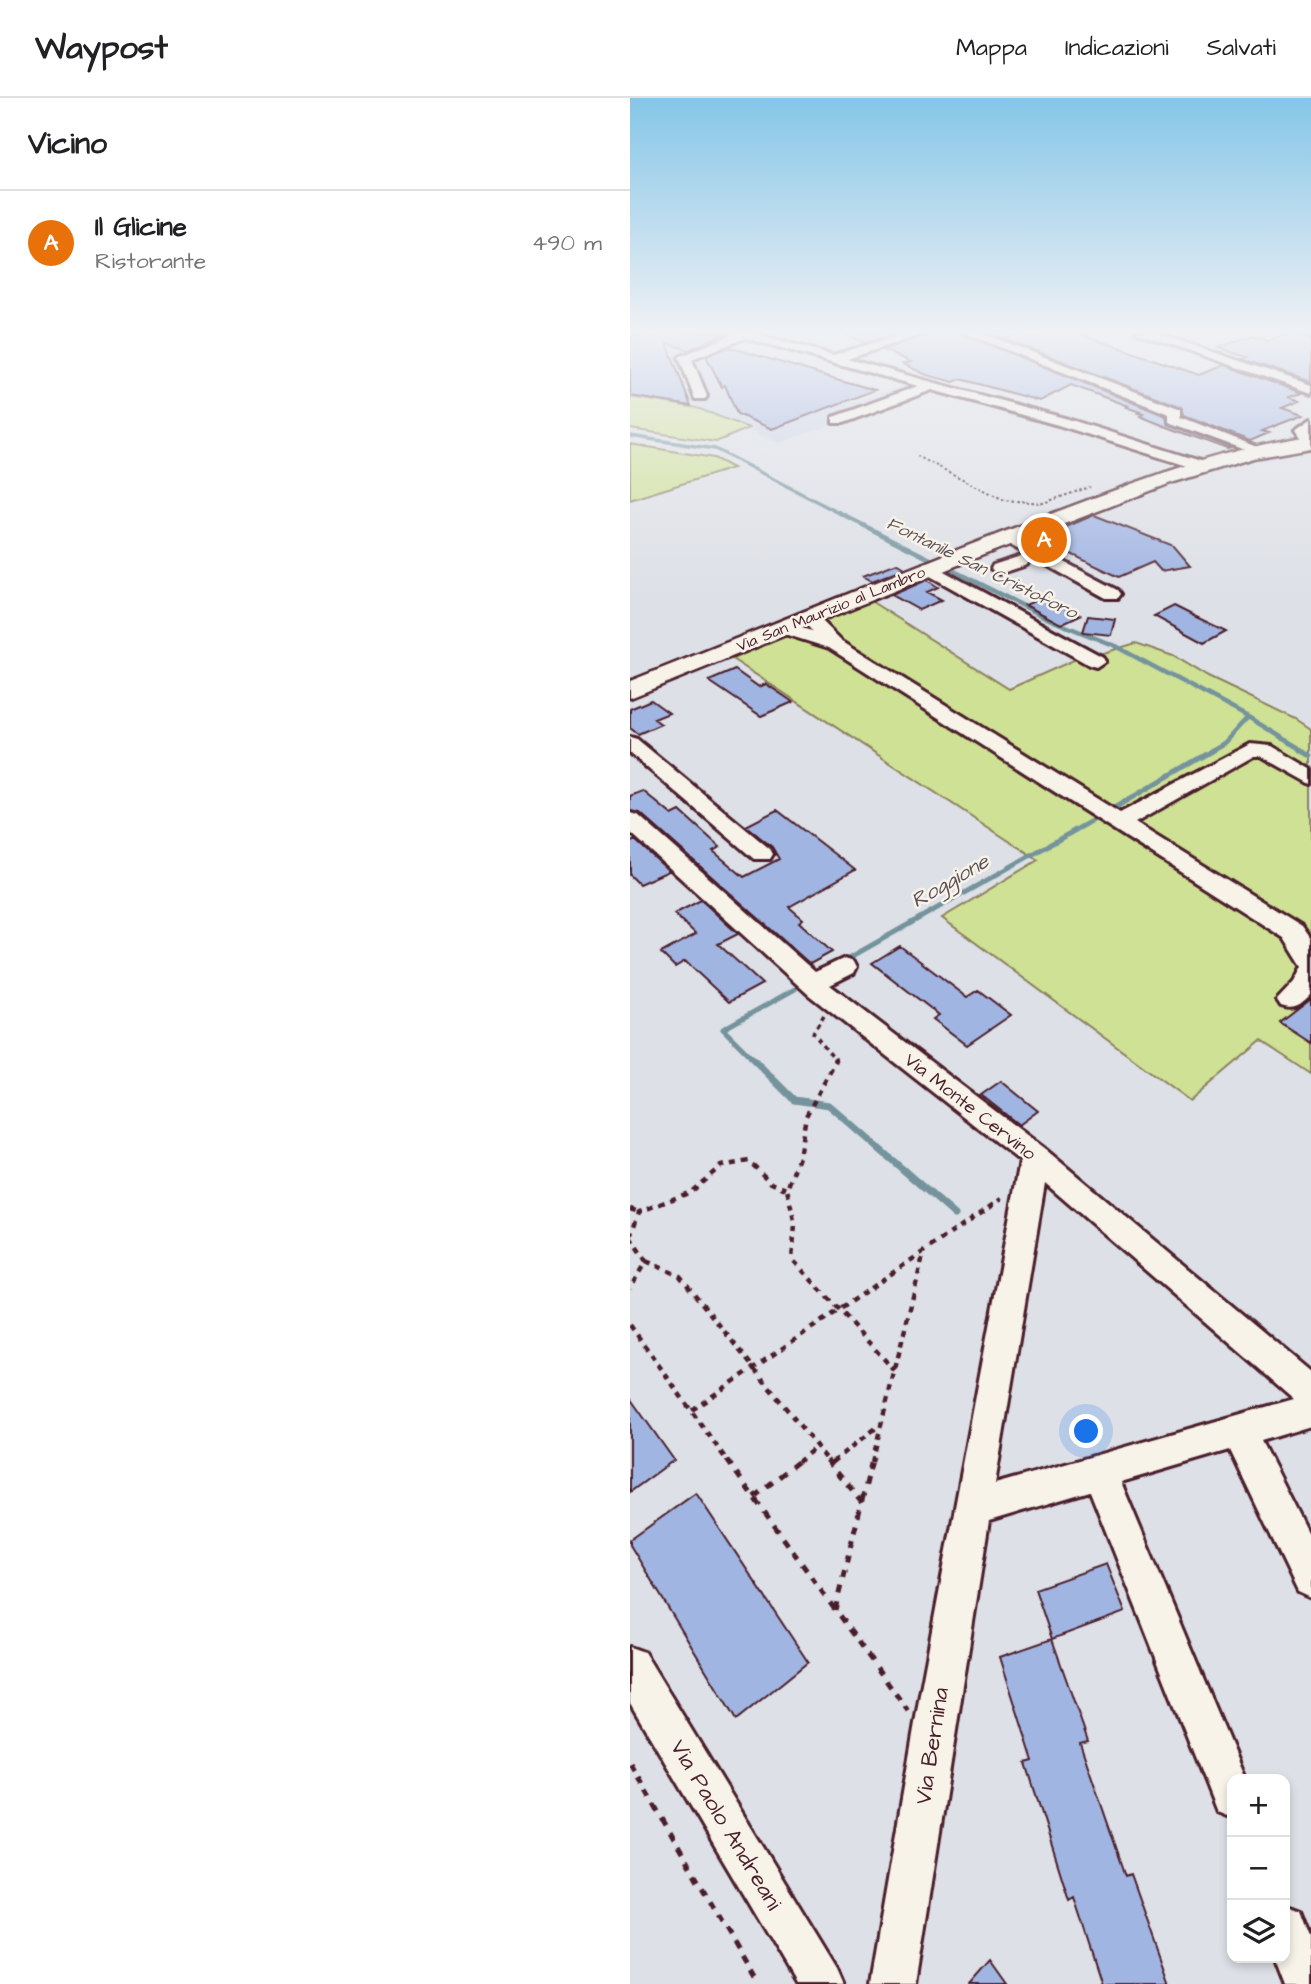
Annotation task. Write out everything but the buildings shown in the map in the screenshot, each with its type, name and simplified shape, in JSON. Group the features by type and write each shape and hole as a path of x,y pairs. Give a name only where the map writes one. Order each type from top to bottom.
{"main road":[{"name":"Via San Maurizio al Lambro","path":"630,690 998,541 1120,495 1255,449 1311,442"}],"street":[{"path":"1052,420 1202,466"},
{"path":"1177,420 1255,449"},
{"path":"1311,423 1303,430 1311,442"},
{"path":"1137,444 1179,474"},
{"path":"998,541 1021,561 1055,579"},
{"path":"998,541 1112,594"},
{"path":"999,569 1021,561"},
{"path":"936,566 1096,661"},
{"path":"809,618 835,644 1293,932 1311,962"},
{"path":"784,628 835,644"},
{"path":"630,743 762,854"},
{"path":"1119,823 1250,750 1265,750 1311,778"},
{"name":"Via Monte Cervino","path":"630,820 815,987 1035,1157 1311,1393"},
{"path":"815,987 845,967"},
{"path":"1290,1000 1304,987 1311,972"},
{"name":"Via Bernina","path":"893,1984 932,1743 1035,1157"},
{"path":"973,1508 1311,1410"},
{"path":"1238,1431 1308,1565"},
{"path":"1100,1471 1227,1785"},
{"name":"Via Paolo Andreani","path":"630,1666 821,1984"},
{"path":"1290,1939 1308,1984"}],"path":[{"path":"917,456 1004,500 1019,503 1049,502 1083,487 1101,486 1120,495"},
{"path":"815,987 815,998 829,1009 813,1033 836,1061 806,1116 799,1157 787,1189 795,1225 792,1259 895,1371"},
{"path":"630,1209 639,1212 691,1192 721,1166 749,1161 771,1183 787,1189"},
{"path":"692,1410 1012,1191"},
{"path":"639,1212 630,1237 646,1261 680,1276 862,1503"},
{"path":"835,1610 925,1251"},
{"path":"630,1288 646,1261"},
{"path":"630,1325 932,1743"},
{"path":"830,1464 882,1423"},
{"path":"754,1497 816,1447"},
{"path":"630,1763 758,1984"}],"shaded area":[{"path":"725,420 845,420 779,443"}],"green space":[{"path":"630,420 728,420 749,428 716,442 630,429"},
{"path":"630,444 714,458 733,468 630,500"},
{"path":"869,600 1009,689 1076,659 1090,664 1102,658 1099,654 1136,643 1173,656 1208,677 1296,719 1311,729 1311,1074 1261,1041 1190,1101 942,918 1038,860 732,659 789,635 843,642 824,620"}],"waterway":[{"name":"Fontanile San Cristoforo","path":"630,436 715,449 843,515"},
{"name":"Fontanile San Cristoforo","path":"839,513 1051,620 1115,646 1248,717"},
{"name":"Roggione","path":"1210,751 1224,743 1248,717"},
{"name":"Fontanile San Cristoforo","path":"1248,717 1304,751"},
{"name":"Roggione","path":"1114,808 1213,750"},
{"name":"Fontanile San Cristoforo","path":"1301,750 1311,756"},
{"name":"Roggione","path":"842,962 1095,819"},
{"path":"795,989 723,1029 794,1100 829,1105 955,1215"}],"place":[{"name":"Il Glicine","path":"1044,540"}]}
